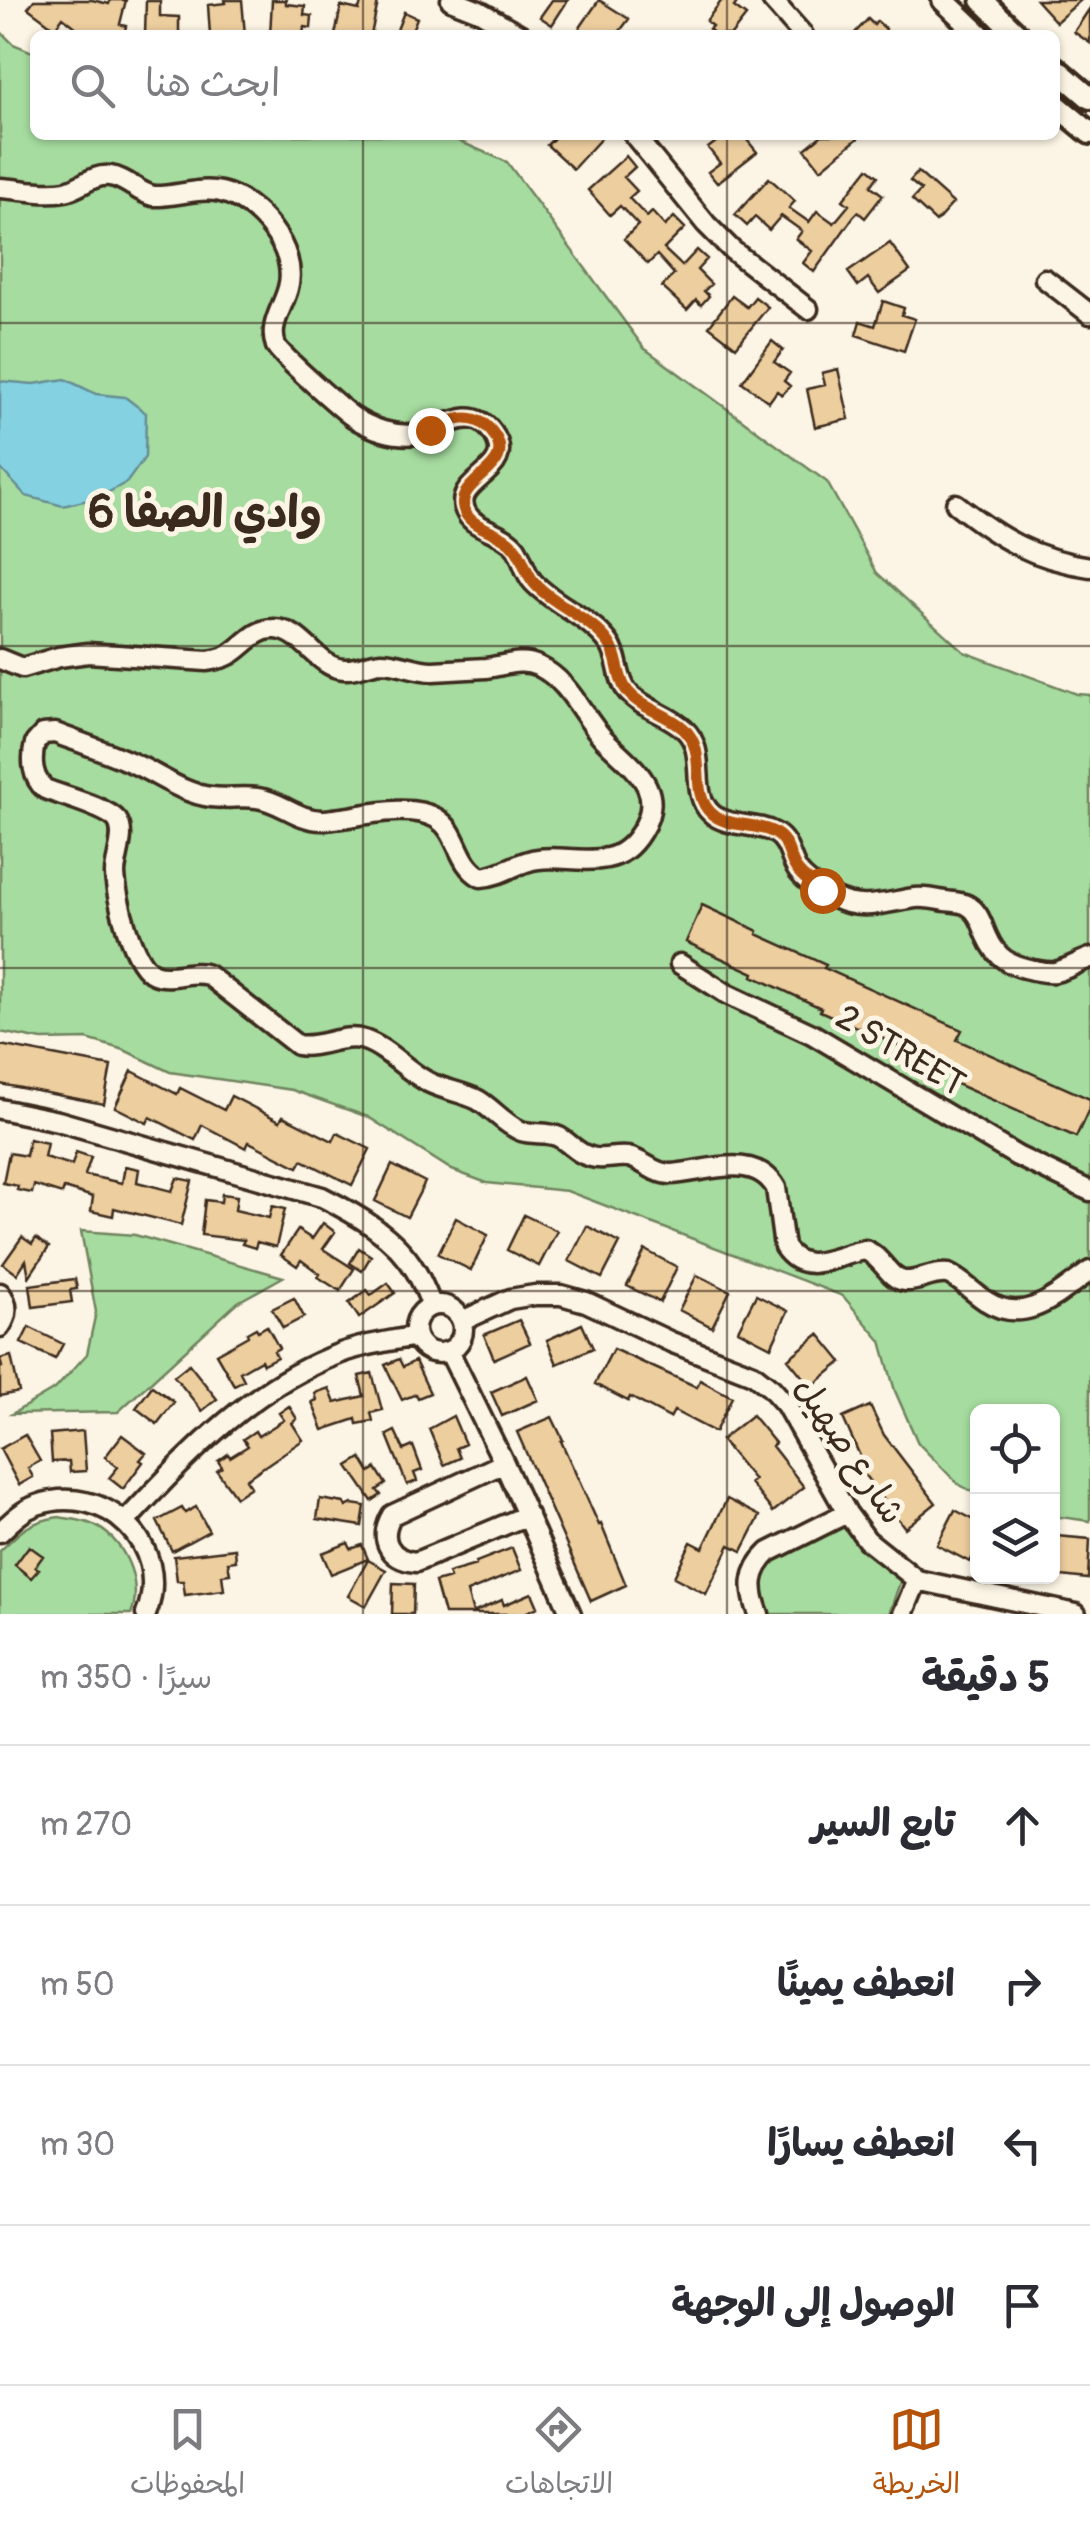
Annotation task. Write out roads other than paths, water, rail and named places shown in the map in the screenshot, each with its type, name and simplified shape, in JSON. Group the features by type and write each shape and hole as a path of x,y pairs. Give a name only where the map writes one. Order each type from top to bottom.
{"main road":[{"path":"943,0 975,30"},
{"path":"982,0 1013,30"},
{"path":"1060,72 1090,98"},
{"path":"1060,108 1090,134"}],"street":[{"path":"451,0 482,6 514,30"},
{"path":"772,0 799,30"},
{"path":"638,140 732,250 808,308"},
{"path":"0,188 65,191 104,175 124,180 143,194 220,192 246,204 276,232 289,271 290,282 274,324 279,353 367,426 413,435 469,418 496,436 498,458 493,468 468,489 463,504 465,512 476,524 497,532 515,547 533,582 604,638 615,654 623,685 631,696 689,735 698,753 702,800 713,815 778,835 800,874 840,901 863,906 922,898 966,905 978,914 997,954 1010,964 1049,972 1090,958"},
{"path":"1045,278 1090,314"},
{"path":"956,504 1004,540 1048,559 1090,568"},
{"path":"0,659 22,668 88,653 207,661 225,658 252,636 273,628 288,632 339,669 380,662 432,671 519,662 540,666 569,691 599,733 643,779 651,804 648,820 630,848 620,854 598,860 535,859 481,877 467,867 446,826 426,814 375,813 310,819 259,798 210,797 56,733 44,734 35,743 34,773 45,789 117,820 121,834 116,881 130,940 142,966 165,976 198,972 208,976 291,1042 309,1046 349,1038 367,1041 440,1088 476,1099 523,1132 559,1137 577,1152 594,1158 633,1158 663,1173 722,1166 761,1173 776,1188 784,1247 800,1262 815,1264 865,1250 878,1257 900,1280 948,1274 987,1302 1018,1311 1047,1303 1090,1271"},
{"name":"2 STREET","path":"680,964 737,999 812,1034 1016,1156 1090,1190"},
{"path":"0,1109 58,1121 322,1197 373,1226 395,1246 414,1268 432,1306"},
{"path":"0,1293 7,1314 0,1327"},
{"name":"شارع صهيل","path":"462,1321 510,1299 535,1294 561,1295 586,1302 752,1374 786,1405 847,1513 867,1540 916,1580 1076,1614"},
{"path":"432,1306 446,1306 462,1321 460,1342 449,1351 426,1349 416,1336 416,1322 432,1306"},
{"path":"125,1522 227,1419 284,1380 345,1351 416,1336"},
{"path":"449,1351 571,1614"},
{"path":"504,1463 392,1516 384,1536 387,1547 394,1556 416,1562 528,1515"},
{"path":"0,1532 35,1505 53,1501 72,1500 109,1511 125,1522 146,1550 153,1585 146,1614"},
{"path":"759,1614 751,1587 759,1562 769,1552 847,1513"},
{"path":"904,1614 916,1580"}],"water":[{"path":"65,379 96,394 125,397 146,413 145,457 127,482 100,497 63,506 26,496 0,468 0,381 34,384"}],"district":[{"name":"وادي الصفا 6","path":"205,511"}]}
